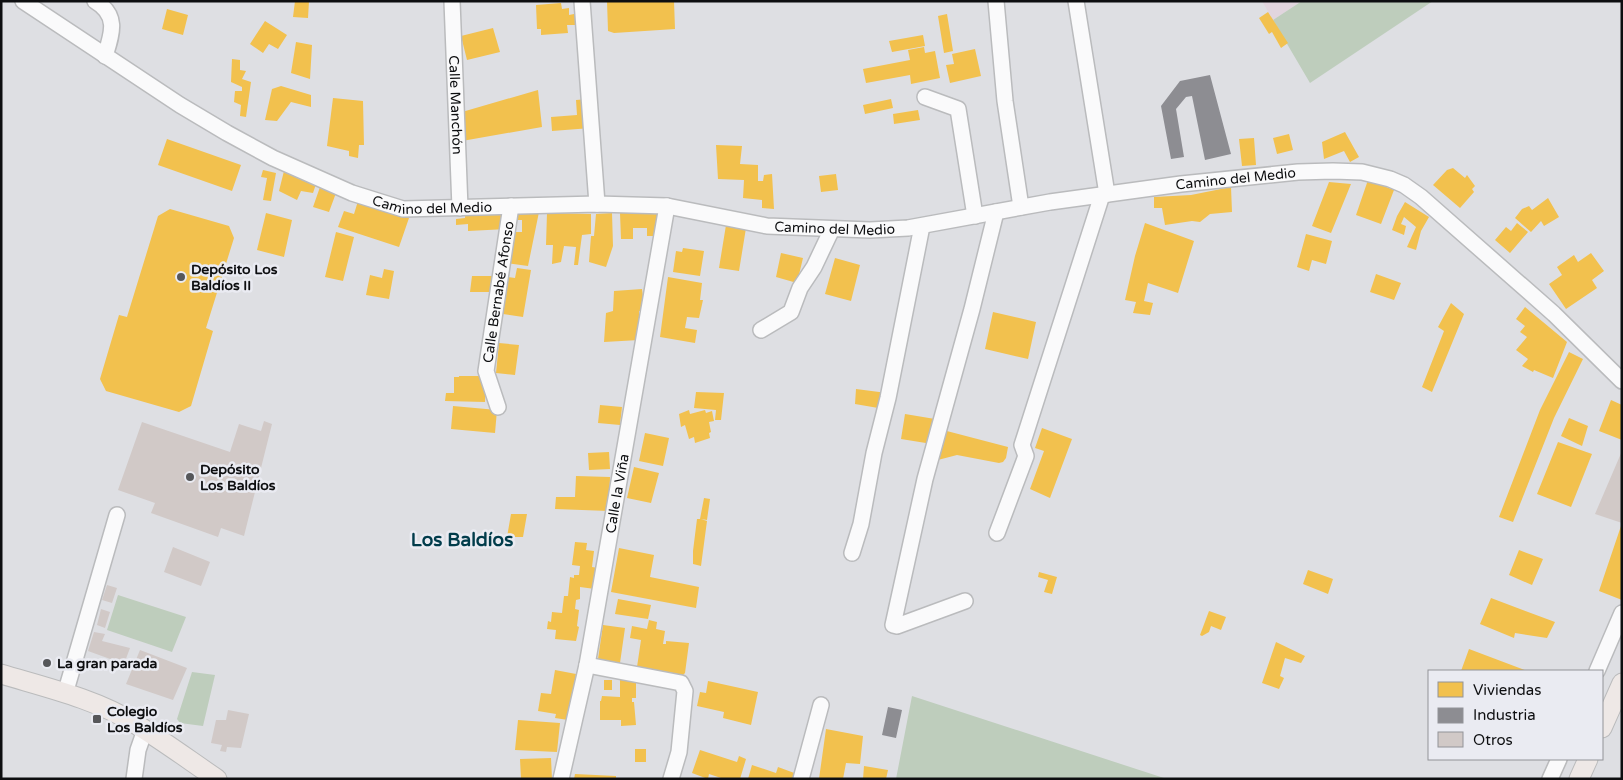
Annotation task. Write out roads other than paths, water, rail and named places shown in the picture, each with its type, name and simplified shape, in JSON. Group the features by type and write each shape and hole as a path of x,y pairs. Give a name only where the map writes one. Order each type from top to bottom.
{"main road":[{"path":"1,674 102,707 133,722 217,779"},
{"path":"1603,726 1622,684"},
{"path":"1579,779 1588,760"}],"street":[{"name":"Camino del Medio","path":"23,1 105,56 227,133 273,158 352,193 403,208 597,204 666,206 767,226 870,230 922,226 1021,207 1181,184 1298,172 1362,172 1390,179 1404,185 1421,197 1554,314 1622,381"},
{"path":"95,1 109,15 113,25 105,56"},
{"name":"Calle Manchón","path":"452,1 460,208"},
{"path":"582,1 597,204"},
{"path":"996,1 1004,101 1021,207"},
{"path":"997,533 1026,456 1022,446 1105,194 1076,1"},
{"path":"925,97 958,109 975,216"},
{"name":"Calle Bernabé Afonso","path":"498,407 486,371 511,206"},
{"name":"Calle la Viña","path":"561,779 587,665 666,206"},
{"path":"965,601 897,626 893,625 926,479 996,212"},
{"path":"852,553 861,524 874,454 888,398 922,226"},
{"path":"761,330 791,312 800,288 814,267 832,229"},
{"path":"65,694 117,514"},
{"path":"1597,670 1622,613"},
{"path":"587,665 681,683 685,692 680,752 671,779"},
{"path":"801,779 821,705"},
{"path":"134,779 138,750 145,730"},
{"path":"1550,779 1559,760"}],"place":[{"name":"Depósito Los Baldíos II","path":"181,277"},
{"name":"Depósito Los Baldíos","path":"190,477"},
{"name":"La gran parada","path":"47,663"},
{"name":"Colegio Los Baldíos","path":"97,719"}],"district":[{"name":"Los Baldíos","path":"462,540"}]}
